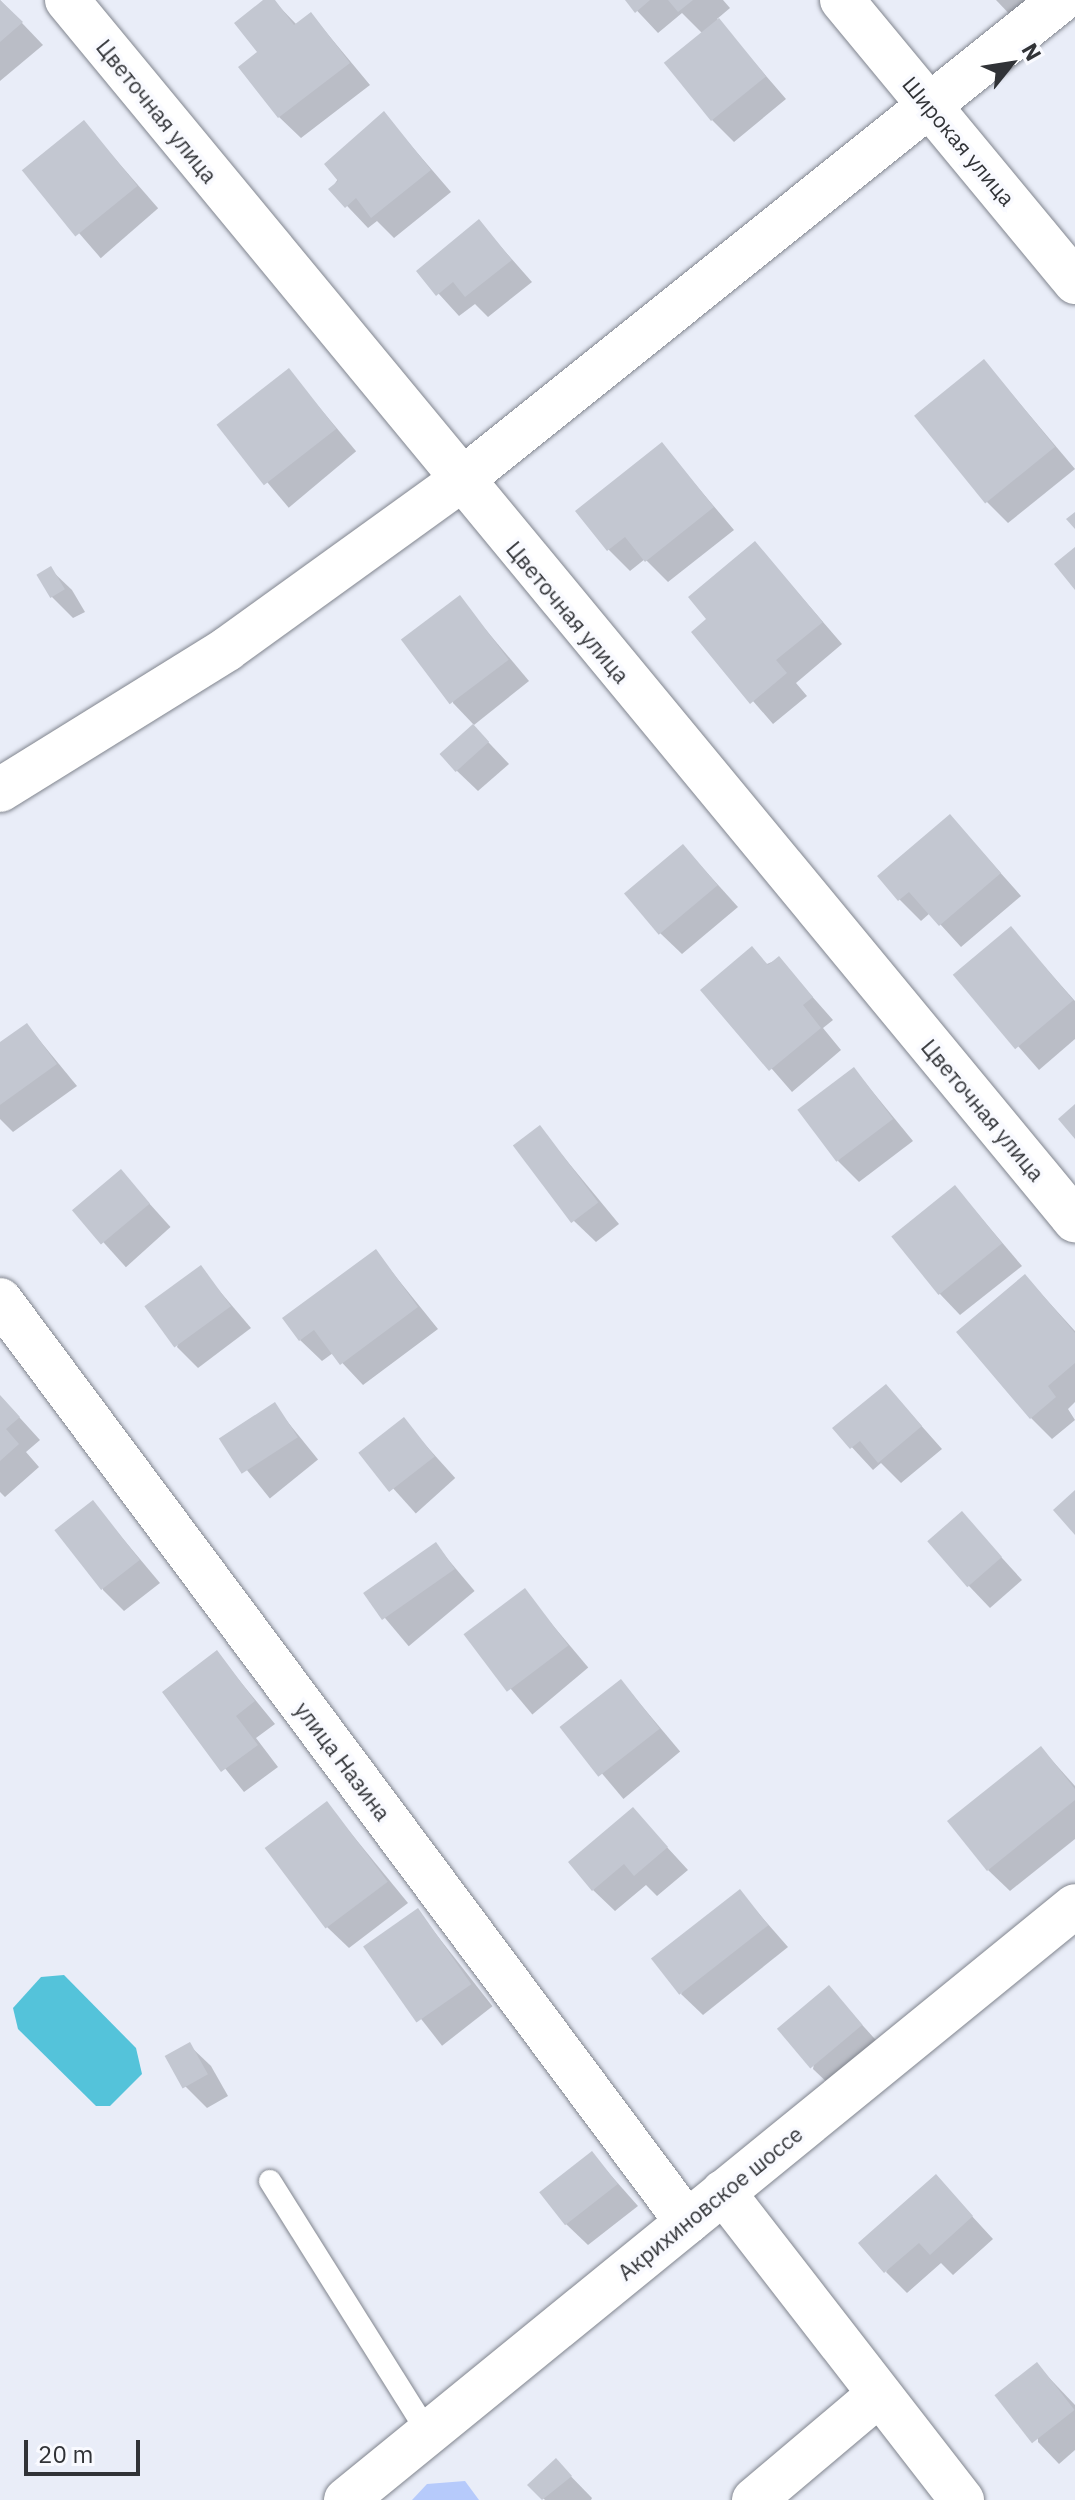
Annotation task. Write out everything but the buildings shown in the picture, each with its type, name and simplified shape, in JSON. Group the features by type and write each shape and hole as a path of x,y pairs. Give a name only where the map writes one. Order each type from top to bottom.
{"street":[{"name":"Цветочная улица","path":"67,0 460,481 1075,1220"},
{"name":"Широкая улица","path":"842,0 1075,282"},
{"path":"0,790 227,649 460,481 1061,0"},
{"name":"улица Назина","path":"0,1300 687,2222"},
{"name":"Акрихиновское шоссе","path":"346,2500 1075,1906"},
{"path":"723,2192 877,2396 962,2500"},
{"path":"754,2500 877,2396"}],"lane":[{"path":"270,2181 428,2433"}],"shaded area":[{"path":"64,1975 136,2048 142,2074 110,2106 96,2106 18,2029 13,2008 41,1977"},
{"path":"465,2481 479,2500 412,2500 427,2484"}]}
